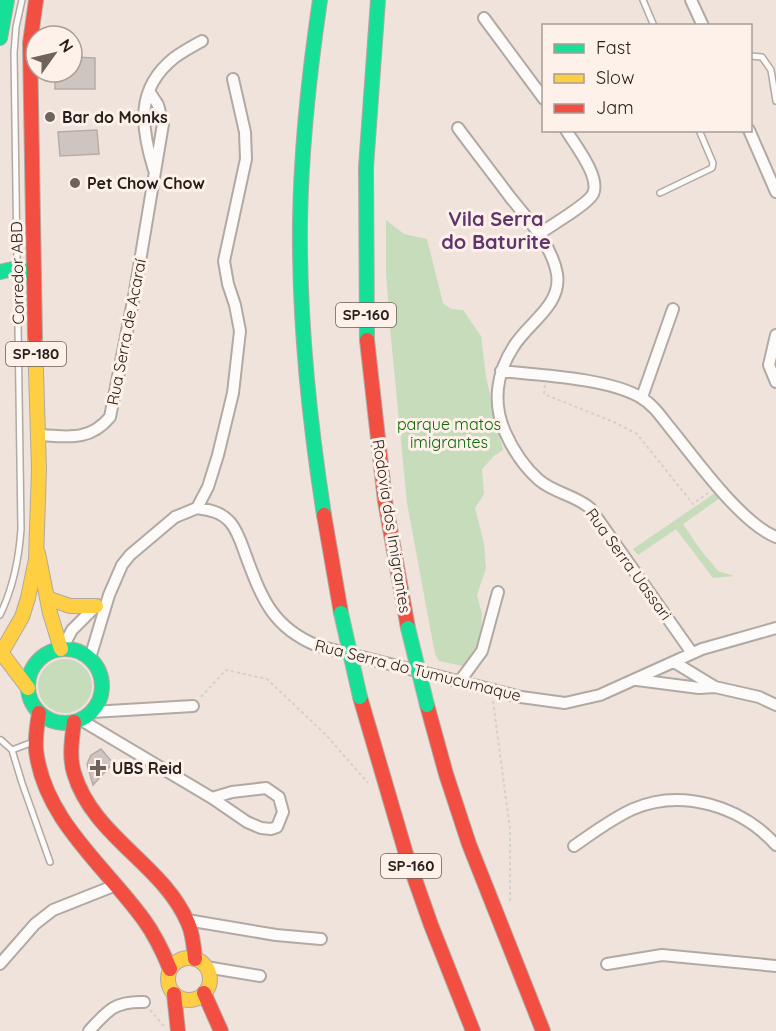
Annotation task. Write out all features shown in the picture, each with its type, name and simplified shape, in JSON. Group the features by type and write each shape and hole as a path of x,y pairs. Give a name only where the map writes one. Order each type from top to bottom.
{"main road":[{"name":"SP-180","path":"0,653 16,629 29,597 38,553 40,435 36,389 30,43 36,0"},
{"name":"SP-160","path":"320,0 302,167 302,278 308,383 325,527 360,697 385,785 431,925 473,1031"},
{"name":"Rodovia dos Imigrantes","path":"378,0 366,167 366,333 385,501 408,628 446,774 469,843 543,1031"},
{"path":"0,38 4,3"},
{"path":"0,272 17,267 34,273"},
{"path":"38,553 47,598 62,649"},
{"path":"47,598 70,606 96,606"},
{"path":"82,718 56,722 39,713 30,697 29,677 34,666 50,652 72,649 90,658 100,673 102,683 100,701 82,718 72,761 74,774 83,796 102,822 176,903 187,920 201,963 210,980 204,993 193,999 186,1000 174,994"},
{"path":"0,653 28,688"},
{"path":"39,713 35,741 41,771 52,803 79,844 148,925 170,969"},
{"path":"178,1031 174,994 168,981 170,969 178,960 184,958 201,963"},
{"path":"204,993 222,1031"}],"street":[{"path":"691,0 702,24"},
{"path":"484,18 542,98"},
{"name":"Rua Serra de Acaraí","path":"154,170 143,129 144,104 156,78 174,58 202,41"},
{"path":"90,658 117,574 130,555 175,517 197,508 208,487 218,455 233,393 240,331 224,261 246,159 245,132 233,79"},
{"name":"Rua Serra de Acaraí","path":"40,435 74,437 92,433 102,427 110,417 135,291 163,118 149,91"},
{"name":"Rua Serra Uassari","path":"458,128 539,234 557,274 554,296 542,314 514,345 501,371 497,384 497,404 501,424 512,447 526,467 540,481 581,501 590,508 692,653"},
{"path":"539,234 592,195 594,186 592,173 567,132"},
{"path":"750,132 776,192"},
{"path":"642,397 673,309"},
{"path":"776,335 769,365 776,382"},
{"path":"501,371 607,385 642,397 718,487 753,522 776,537"},
{"name":"Rua Serra do Tumucumaque","path":"197,508 214,511 230,522 268,605 287,629 299,638 318,646 533,699 565,703 600,695 692,653 776,628"},
{"path":"460,681 482,651 498,592"},
{"path":"62,649 72,630 109,595"},
{"path":"674,662 715,687"},
{"path":"637,680 699,688 715,687 759,697 776,705"},
{"path":"82,718 193,706"},
{"path":"82,718 247,822 261,828 271,829 277,827 281,820 283,812 279,797 266,788 232,792 212,798"},
{"path":"574,846 609,821 632,809 646,804 682,800 723,808 774,841"},
{"path":"0,964 35,924 53,910 116,885"},
{"path":"187,920 276,935 321,939"},
{"path":"607,964 662,955 776,966"},
{"path":"201,963 260,976"},
{"path":"89,1031 106,1012 115,1006 125,1002 144,1002"}],"lane":[{"name":"Corredor ABD","path":"0,615 11,589 21,529 14,53 16,27 22,0"},
{"path":"643,0 653,24"},
{"path":"752,56 762,57 771,70 776,101"},
{"path":"660,194 712,168 713,163 700,132"},
{"path":"1,740 12,750 51,862"},
{"path":"12,750 35,741"}],"path":[{"path":"546,376 544,394 616,423 637,434 693,504 718,487"},
{"path":"193,706 226,670 267,679 326,735 371,786"},
{"path":"491,689 510,829 510,900"},
{"path":"144,1002 168,1031"}],"green space":[{"name":"parque matos imigrantes","path":"386,220 404,234 427,239 443,303 451,309 463,310 481,336 486,377 503,450 482,469 484,494 475,508 484,544 486,568 477,595 482,614 481,631 477,654 463,666 439,661 435,654 407,503 386,273"},
{"path":"715,493 720,498 683,524 718,571 734,576 713,578 676,529 638,555 633,549"},
{"path":"60,659 70,659 80,663 88,671 92,686 88,701 80,709 70,713 60,713 50,709 42,701 38,691 38,681 42,671 50,663"}],"building":[{"path":"84,58 95,58 95,89 55,89 55,84 84,84"},
{"path":"97,130 99,154 60,156 58,132"},
{"name":"UBS Reid","path":"101,749 113,763 93,785 87,764 91,755"}],"traffic: fast":[{"path":"0,38 7,0"},
{"path":"320,0 304,139 300,260 306,370 324,515"},
{"path":"367,340 366,167 378,0"},
{"path":"0,272 17,268 34,273"},
{"path":"341,613 360,697"},
{"path":"408,628 427,705"},
{"path":"65,649 86,655 96,665 102,686 96,707 86,717 65,723 44,717 34,707 28,686 34,665 44,655 65,649"}],"traffic: slow":[{"path":"0,655 22,617 36,559 39,469 35,338"},
{"path":"38,553 50,613 61,649"},
{"path":"47,598 70,606 96,606"},
{"path":"0,651 28,688"},
{"path":"189,958 204,964 210,979 204,994 189,1000 174,994 168,979 174,964 189,958"}],"traffic: jam":[{"path":"35,338 30,43 36,0"},
{"path":"367,340 385,501 408,628"},
{"path":"324,515 341,613"},
{"path":"360,697 406,854 473,1031"},
{"path":"427,705 469,844 543,1031"},
{"path":"39,713 36,750 41,775 51,799 79,841 144,920 170,969"},
{"path":"74,722 72,761 83,795 96,815 146,866 177,902 190,927 195,959"},
{"path":"204,993 221,1031"},
{"path":"174,994 178,1031"}],"place":[{"name":"Bar do Monks","path":"50,117"},
{"name":"Pet Chow Chow","path":"75,183"},
{"name":"UBS Reid","path":"98,768"}],"district":[{"name":"Vila Serra do Baturite","path":"496,230"}]}
